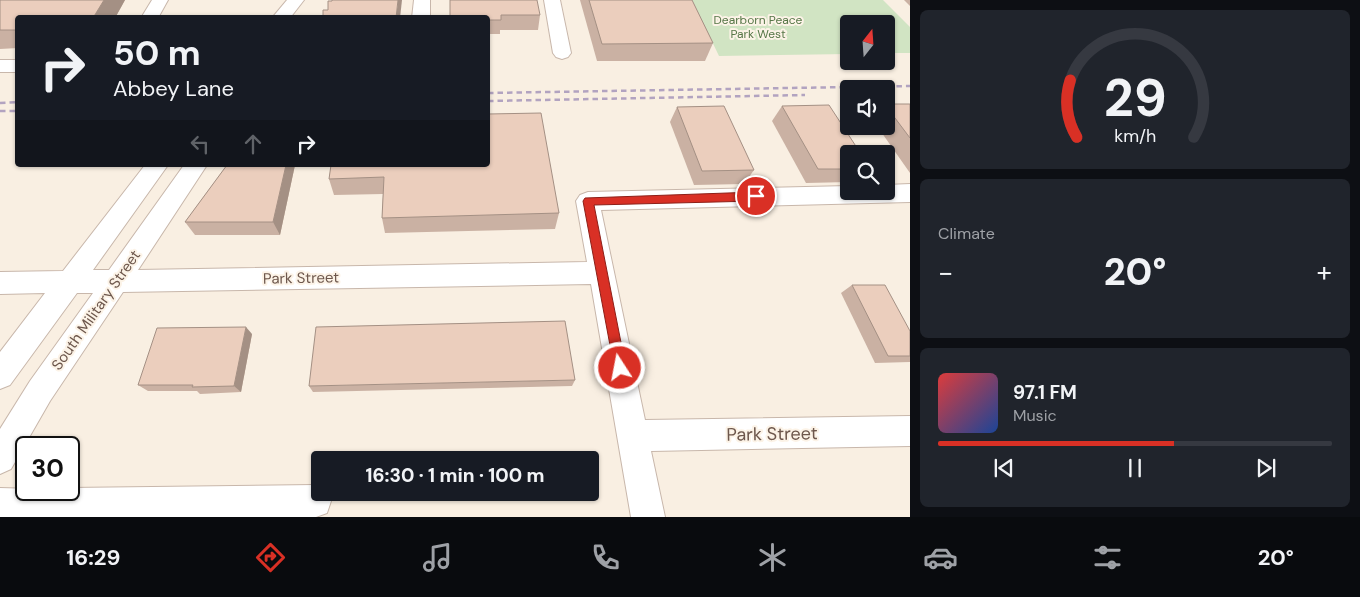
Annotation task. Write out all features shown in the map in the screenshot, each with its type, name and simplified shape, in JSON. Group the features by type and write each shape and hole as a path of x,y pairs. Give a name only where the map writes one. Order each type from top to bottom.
{"street":[{"path":"151,15 160,0"},
{"path":"283,15 296,0"},
{"path":"288,15 296,0"},
{"path":"421,15 422,0"},
{"path":"552,0 562,53"},
{"path":"0,66 15,66"},
{"path":"0,375 155,167"},
{"name":"South Military Street","path":"0,458 40,391 195,167"},
{"path":"648,517 588,201 910,193"},
{"name":"Park Street","path":"0,283 602,273"},
{"name":"Park Street","path":"633,436 910,431"},
{"path":"0,505 315,501"}],"green space":[{"name":"Dearborn Peace Park West","path":"692,0 883,0 910,27 910,53 895,53 895,15 840,15 840,54 719,56"}],"building":[{"path":"0,0 104,0 95,15 15,15 15,30 0,30"},
{"path":"398,0 396,15 323,15 323,10 328,10 328,1"},
{"path":"450,0 537,0 540,15 501,15 501,20 490,20 490,15 450,15"},
{"path":"589,0 692,0 713,43 602,44"},
{"path":"895,104 910,104 910,138 895,118"},
{"path":"829,105 840,122 840,135 849,135 855,145 840,145 840,169 818,169 782,106"},
{"path":"724,106 754,170 702,171 677,107"},
{"path":"541,113 559,213 382,218 384,177 329,179 331,167 490,167 490,114"},
{"path":"226,167 286,167 273,222 185,222"},
{"path":"852,285 885,285 910,331 910,356 888,356"},
{"path":"565,321 575,380 309,386 316,327"},
{"path":"246,327 234,386 138,385 157,328"}],"railway":[{"path":"490,93 910,86"},
{"path":"490,101 805,95"},
{"path":"0,103 15,102"},
{"path":"0,111 15,111"}],"route":[{"path":"620,368 588,201 756,196"}]}
